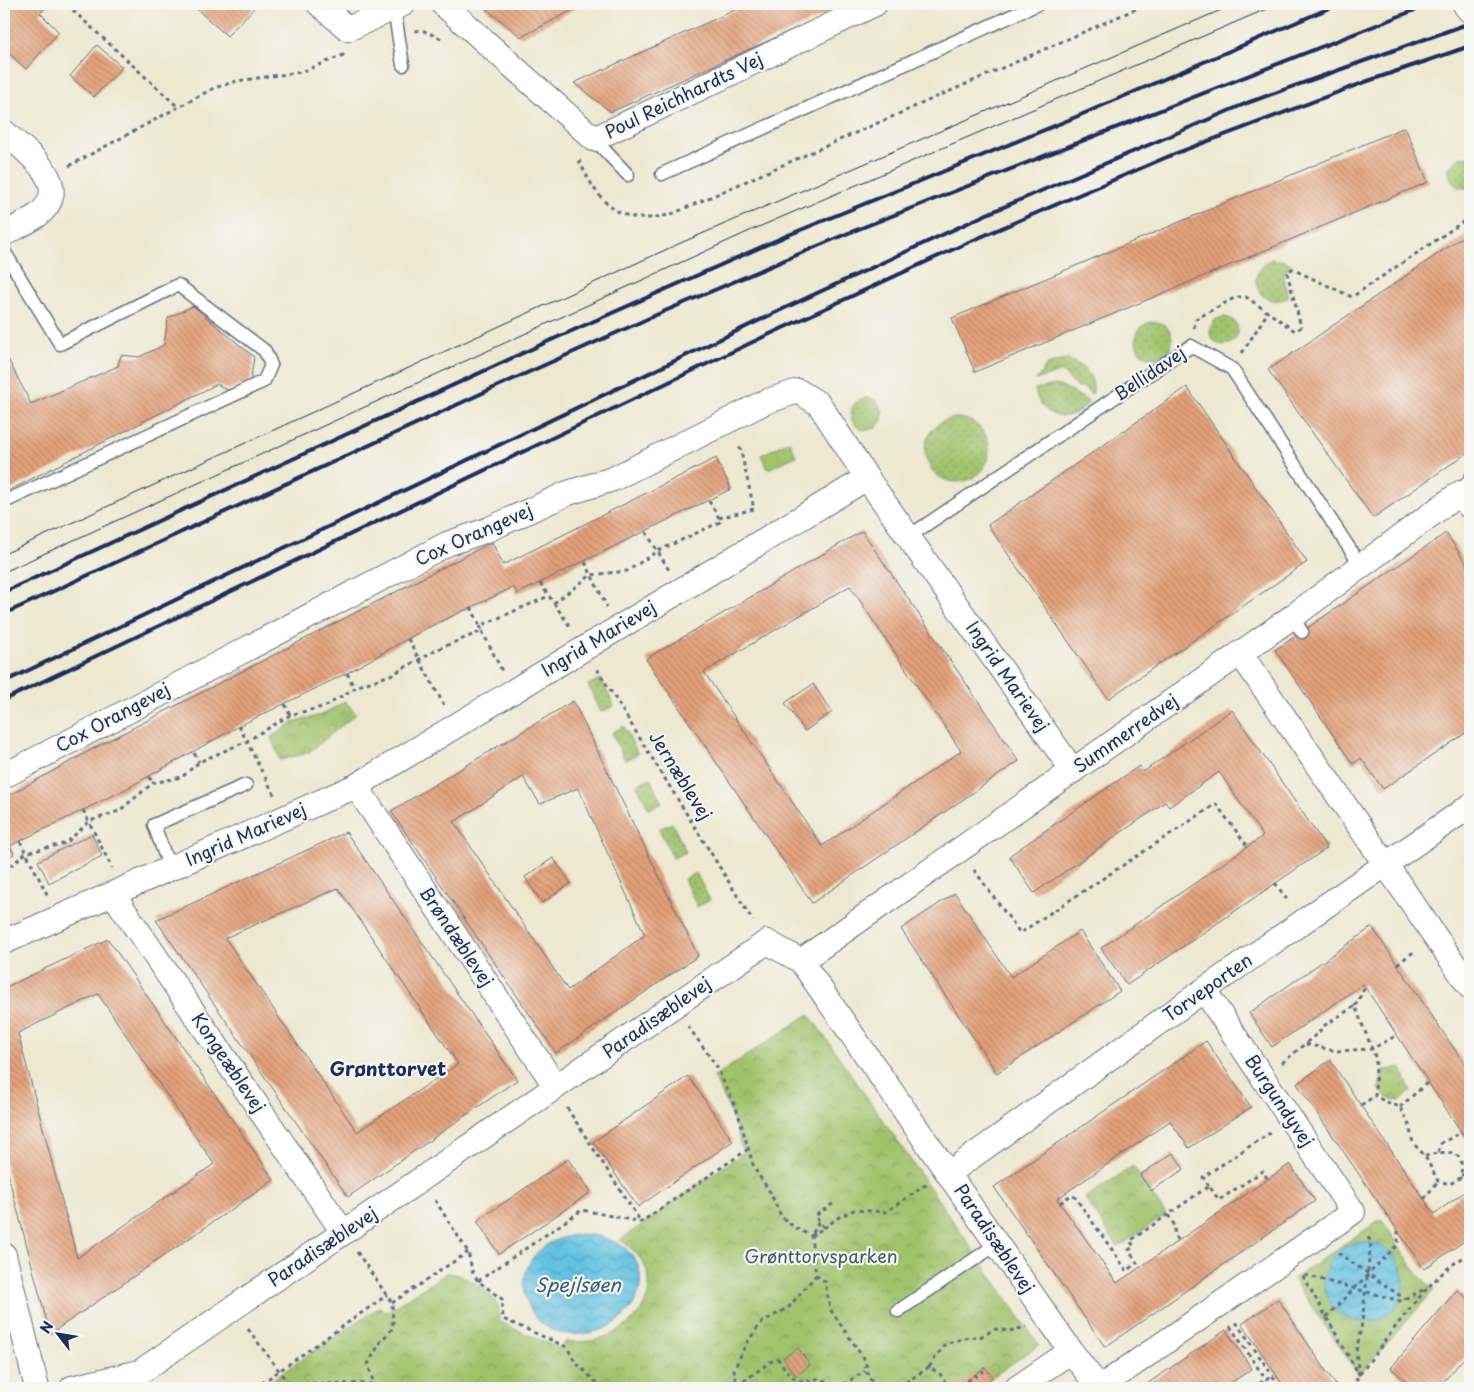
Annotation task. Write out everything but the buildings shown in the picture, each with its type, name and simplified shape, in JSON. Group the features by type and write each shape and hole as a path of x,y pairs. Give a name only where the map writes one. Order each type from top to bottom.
{"street":[{"path":"319,4 350,40 398,6"},
{"name":"Poul Reichhardts Vej","path":"443,4 594,139 875,4"},
{"path":"1467,4 1470,8"},
{"path":"4,132 39,163 50,182 46,207 37,215 4,234"},
{"name":"Cox Orangevej","path":"4,776 447,544 487,530 568,493 613,479 765,402 798,391 819,404 867,478"},
{"name":"Ingrid Marievej","path":"4,942 356,786 867,478 1073,771"},
{"path":"1467,493 1361,566 1297,624 1240,653 1387,863 1470,987"},
{"name":"Summerredvej","path":"801,961 1240,653"},
{"name":"Brøndæblevej","path":"356,786 556,1087"},
{"name":"Torveporten","path":"949,1173 1204,990 1470,806"},
{"name":"Kongeæblevej","path":"117,892 343,1232"},
{"name":"Paradisæblevej","path":"146,1380 232,1309 767,942 801,961 1071,1351 1099,1388 1353,1212"},
{"name":"Burgundyvej","path":"1204,990 1353,1212"},
{"path":"4,1255 37,1388"},
{"path":"1017,1388 1071,1351"},
{"path":"72,1388 146,1380"}],"lane":[{"path":"662,174 1038,4"},
{"path":"398,6 398,33 403,65"},
{"path":"594,139 628,175"},
{"path":"4,251 60,344 178,285 265,351 271,365 264,381 4,502"},
{"path":"1191,346 1232,369 1361,566"},
{"name":"Bellidavej","path":"908,537 1191,346"},
{"path":"170,869 154,825 246,785"},
{"path":"898,1311 997,1244"}],"path":[{"path":"67,5 177,106"},
{"path":"398,33 422,30"},
{"path":"50,182 177,106 214,88 237,81 301,72 350,40"},
{"name":"Bellidavej","path":"1191,346 1196,319 1236,297 1246,298 1295,332 1301,327 1287,272 1292,269 1352,298 1470,217"},
{"path":"1232,369 1268,312"},
{"path":"719,518 754,509 733,419"},
{"path":"554,603 591,575 627,571 658,551 720,522 709,501"},
{"path":"646,532 658,551"},
{"path":"585,562 617,628"},
{"name":"Jernæblevej","path":"540,583 584,648 752,919"},
{"path":"480,626 549,596"},
{"path":"471,607 513,691"},
{"path":"4,870 26,853 66,843 90,821 119,810 153,783 182,777 199,762 247,741 290,715 326,706 354,688 393,674 418,660 482,631"},
{"path":"408,639 418,660 456,725"},
{"path":"347,673 354,688"},
{"path":"285,704 290,715"},
{"path":"239,726 247,741"},
{"path":"194,753 199,762"},
{"path":"149,777 153,783"},
{"path":"978,876 1020,933 1216,804 1248,847"},
{"path":"83,810 90,821 117,892"},
{"path":"20,841 59,918"},
{"path":"1294,1054 1325,1025 1355,1006 1365,988"},
{"path":"674,1006 717,1067 738,1113 747,1150 754,1168 770,1192 781,1216 794,1227 811,1236"},
{"path":"1355,1006 1376,1059 1376,1096"},
{"path":"1306,1044 1335,1051 1372,1049 1397,1036"},
{"path":"1400,1107 1428,1082"},
{"path":"556,1087 561,1098 641,1222"},
{"path":"1360,1105 1376,1096"},
{"path":"1376,1096 1400,1107 1409,1124 1413,1143 1425,1156 1438,1181 1450,1184 1460,1178 1463,1168 1459,1159 1452,1152 1438,1152 1425,1156"},
{"path":"1268,1180 1262,1171 1220,1200 1203,1177 1291,1119"},
{"path":"1438,1152 1441,1143 1462,1132"},
{"path":"478,1281 582,1210 641,1222 747,1150"},
{"path":"811,1236 839,1217 854,1210 886,1212 928,1183 949,1173"},
{"path":"1461,1175 1470,1174"},
{"path":"422,1179 468,1252 473,1274 478,1281 502,1299 503,1319 567,1348 575,1362 600,1386 610,1388"},
{"path":"1424,1199 1438,1181"},
{"path":"1060,1203 1071,1195 1075,1198 1127,1271 1137,1263 1128,1250 1134,1246 1130,1241 1209,1186"},
{"path":"824,1228 815,1216 834,1203"},
{"path":"1168,1215 1175,1226 1174,1234 1178,1241"},
{"path":"819,1221 811,1236 816,1276 789,1307 762,1323 746,1344 734,1370 736,1387 770,1362 778,1359 793,1379 806,1382 819,1378 838,1388 865,1371"},
{"path":"1326,1317 1388,1251 1398,1244 1398,1231"},
{"path":"288,1383 374,1386 368,1364 381,1341 393,1328 392,1302 343,1232"},
{"path":"1359,1375 1356,1352 1362,1323 1370,1242"},
{"path":"392,1302 468,1252"},
{"path":"1338,1253 1402,1299"},
{"path":"1352,1388 1359,1375 1430,1286 1458,1259 1470,1255"},
{"path":"1359,1375 1301,1273 1353,1289 1402,1299 1430,1286"},
{"path":"816,1276 825,1282 830,1309 864,1360 865,1371 868,1377 876,1385 892,1388 902,1385 929,1367 945,1344 969,1337 980,1337 995,1329 1010,1330 1050,1320"},
{"path":"255,1388 387,1295"},
{"path":"1217,1307 1266,1380"},
{"path":"232,1309 292,1388"},
{"path":"1238,1324 1276,1381 1271,1388"},
{"path":"929,1367 940,1374 949,1388"},
{"path":"966,1388 972,1387 968,1381 984,1371"},
{"path":"1253,1388 1272,1375"}],"green space":[{"path":"1466,156 1470,158 1470,187 1461,188 1452,181 1449,168 1459,157"},
{"path":"1272,259 1286,261 1293,266 1283,272 1288,298 1269,299 1262,295 1258,288 1256,281 1258,273 1263,265"},
{"path":"1224,317 1234,321 1238,331 1234,341 1224,345 1214,341 1210,331 1214,321"},
{"path":"1154,322 1166,328 1172,340 1166,352 1154,358 1142,352 1136,340 1142,328"},
{"path":"1066,359 1082,367 1090,376 1093,387 1092,394 1082,387 1077,388 1062,371 1036,380 1047,365"},
{"path":"1056,385 1070,390 1089,402 1073,414 1057,416 1050,413 1038,399 1035,389"},
{"path":"867,398 873,399 878,403 882,408 882,420 878,425 873,429 867,430 861,429 856,425 852,420 851,414 852,408 856,403 861,399"},
{"path":"951,418 963,418 980,427 987,438 989,450 987,462 980,473 963,482 951,482 939,477 930,468 925,456 925,444 930,432 939,423"},
{"path":"789,441 796,456 768,469 761,455"},
{"path":"601,679 614,706 601,712 588,685"},
{"path":"345,701 356,714 308,753 280,760 271,737 296,721 322,715"},
{"path":"624,726 638,754 625,761 612,733"},
{"path":"650,778 662,803 649,809 637,785"},
{"path":"672,823 686,852 673,858 659,829"},
{"path":"696,873 710,900 697,907 684,879"},
{"name":"Grønttorvsparken","path":"809,1014 1039,1345 976,1388 260,1388 379,1307 386,1312 447,1273 469,1280 491,1296 499,1309 499,1320 506,1325 561,1349 566,1341 589,1341 610,1335 628,1324 641,1310 648,1293 648,1275 639,1257 620,1240 743,1153 732,1115 714,1077"},
{"path":"1400,1067 1411,1091 1401,1101 1387,1098 1379,1089 1383,1071"},
{"path":"1133,1166 1166,1215 1118,1247 1085,1198"},
{"path":"1381,1219 1417,1273 1434,1290 1359,1375 1293,1279"}],"water":[{"name":"Spejlsøen","path":"581,1234 611,1240 630,1253 639,1270 640,1288 632,1307 617,1322 595,1332 567,1334 554,1331 543,1325 535,1316 528,1305 524,1280 527,1268 538,1251 549,1243 568,1236"},
{"path":"1364,1242 1379,1245 1392,1254 1401,1267 1404,1282 1401,1297 1392,1310 1379,1319 1364,1322 1349,1319 1336,1310 1327,1297 1324,1282 1327,1267 1336,1254 1349,1245"}],"tram line":[{"path":"4,554 676,245 1235,4"},
{"path":"4,572 754,229 1278,4"}],"railway":[{"path":"4,592 549,341 786,236 1071,119 1339,4"},
{"path":"4,614 489,390 665,311 846,234 1430,4"},
{"path":"4,682 785,308 987,214 1247,103 1470,23"},
{"path":"4,700 759,339 969,242 1174,154 1365,82 1470,46"}],"district":[{"name":"Grønttorvet","path":"388,1069"}]}
